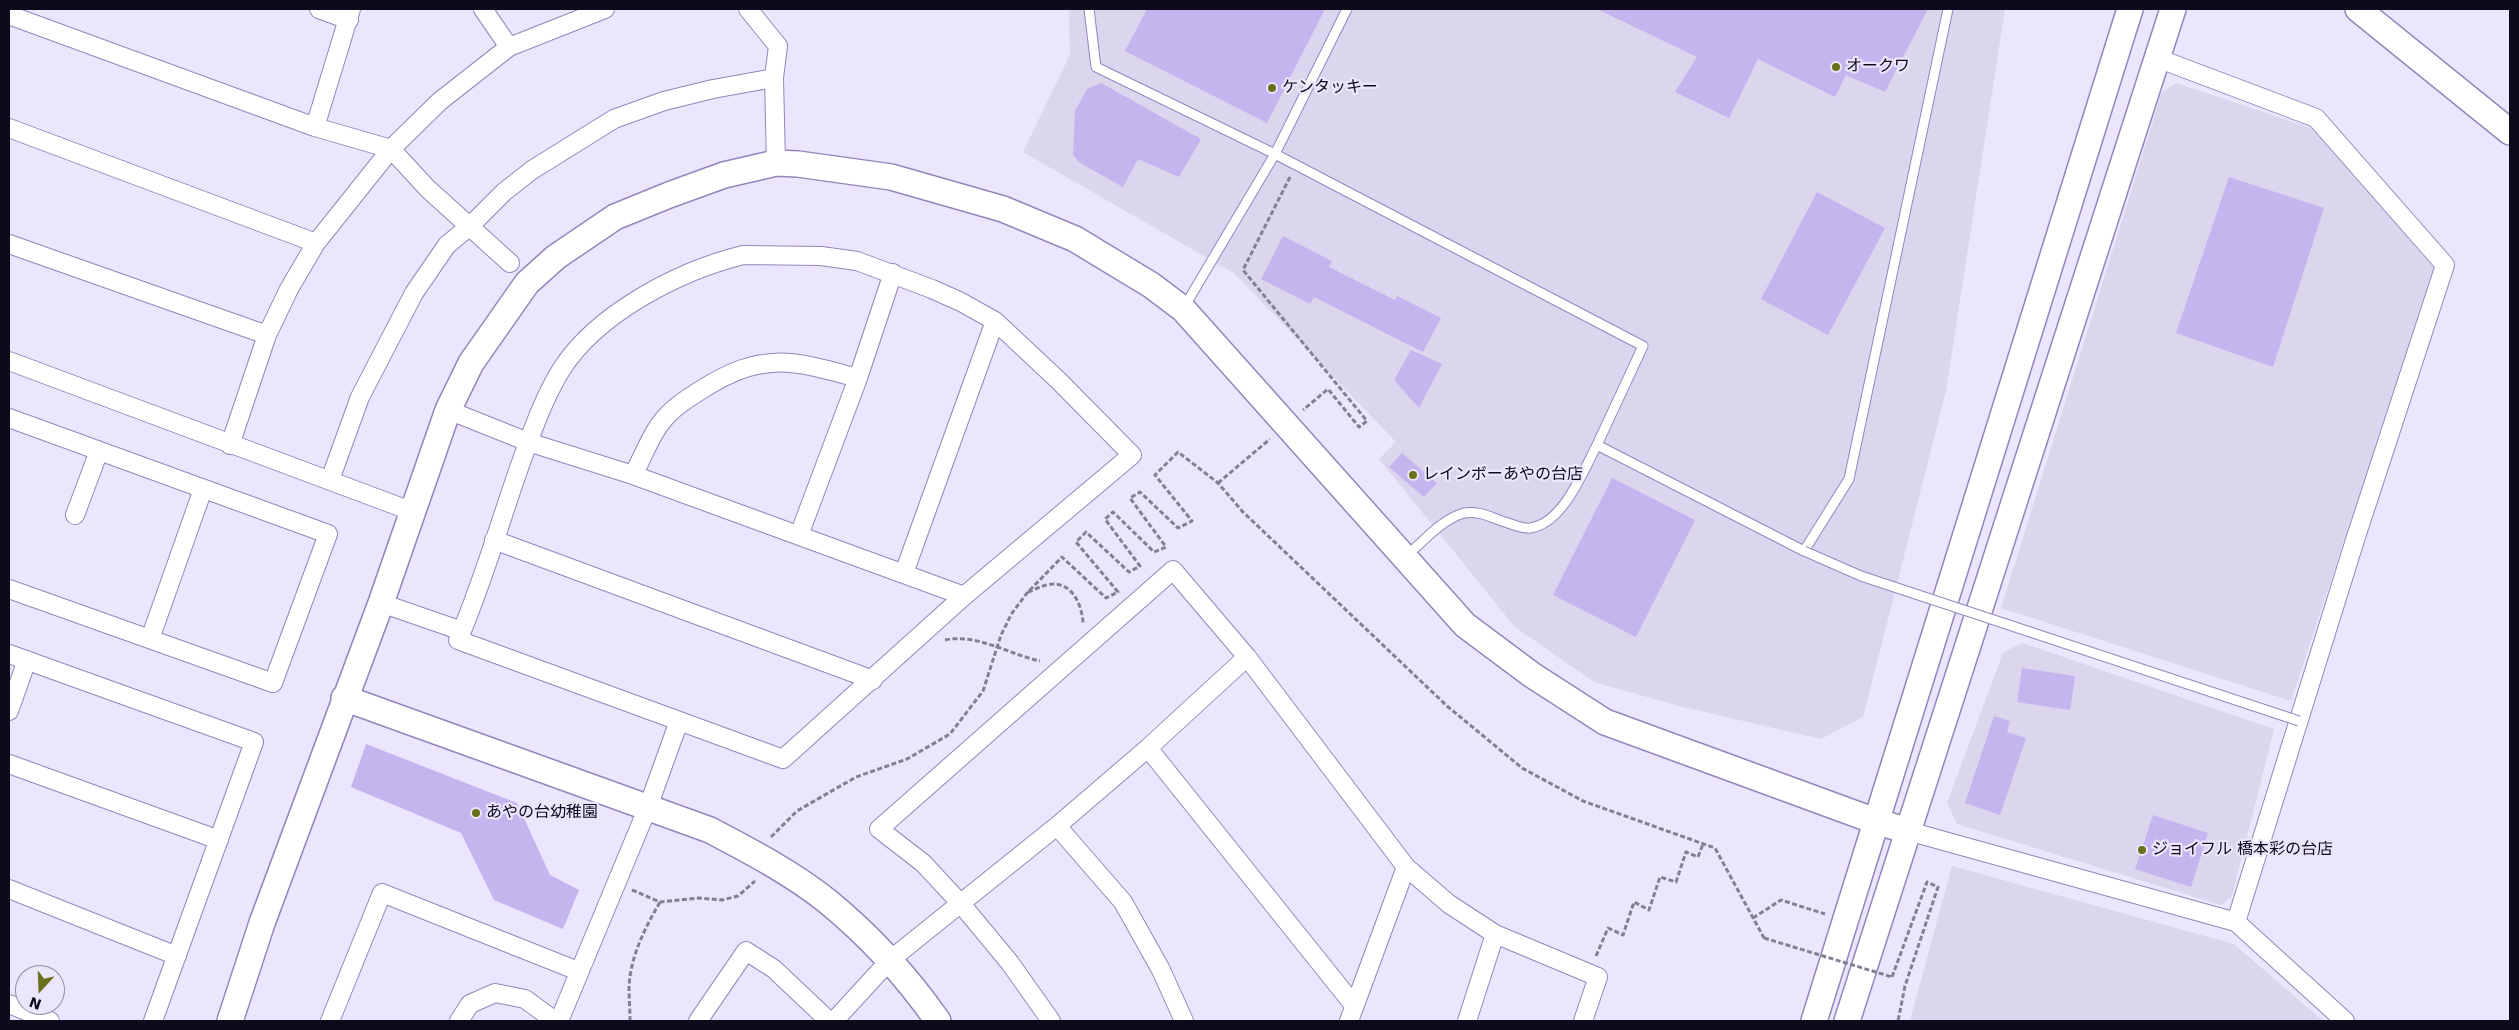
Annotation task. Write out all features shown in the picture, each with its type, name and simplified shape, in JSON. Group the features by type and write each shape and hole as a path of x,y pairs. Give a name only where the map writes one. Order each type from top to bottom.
{"street":[{"path":"315,126 350,14 319,9"},
{"path":"483,9 509,47"},
{"path":"230,445 267,335 289,290 316,243 391,150 440,101 509,47 604,9"},
{"path":"748,9 778,46 774,78 776,163"},
{"path":"1814,1021 2130,9"},
{"path":"1847,1021 2173,9"},
{"path":"2358,9 2510,132"},
{"path":"9,15 315,126 391,150 428,189 510,263"},
{"path":"2157,58 2316,118 2445,265 2236,922"},
{"path":"330,480 360,397 414,293 447,245 470,226 504,192 532,170 614,119 664,101 713,89 774,78"},
{"path":"9,128 316,243"},
{"path":"230,1021 262,923 381,602 411,511 448,410 471,363 527,284 556,257 615,217 724,175 776,163 829,166 890,177 1003,209 1075,239 1151,285 1183,309 1406,556 1465,625 1532,675 1606,722 1875,821 2236,922 2345,1021"},
{"path":"9,244 267,335"},
{"path":"743,256 821,256 857,261 893,273 940,292 995,321 1059,381 1132,455 964,596 873,680 783,759 458,640 528,442 548,393 562,369 578,349 601,327 637,300 678,277 712,263 743,256"},
{"path":"799,535 858,378 893,273"},
{"path":"904,573 995,321"},
{"path":"9,361 411,511"},
{"path":"633,475 659,425 675,406 712,383 749,366 773,362 805,364 858,378"},
{"path":"448,410 528,442 633,475 964,596"},
{"path":"9,418 328,534 272,683 9,589"},
{"path":"75,515 99,451"},
{"path":"150,639 204,489"},
{"path":"494,540 873,680"},
{"path":"1051,1021 1044,1008 1010,963 962,905 923,864 879,829 1173,570 1247,657 1406,867 1448,904 1495,934 1598,977 1583,1021"},
{"path":"381,602 462,631"},
{"path":"9,654 254,742 153,1021"},
{"path":"834,1021 890,960 962,905 1057,826 1148,748 1247,657"},
{"path":"9,711 27,660"},
{"path":"344,698 710,830 768,863 827,901 890,960 938,1021"},
{"path":"559,1021 578,971 648,807 679,721"},
{"path":"1148,748 1351,1013"},
{"path":"9,764 219,840"},
{"path":"1057,826 1123,902 1161,970 1184,1021"},
{"path":"1351,1013 1406,867"},
{"path":"9,889 177,956"},
{"path":"330,1021 382,893 578,971"},
{"path":"1467,1021 1495,934"},
{"path":"698,1021 746,951 774,968 829,1021"},
{"path":"459,1021 470,1004 495,993 525,999 555,1021"},
{"path":"9,1004 50,1021"}],"lane":[{"path":"1089,9 1096,66 1275,154 1643,346 1597,445 1565,503 1551,520 1529,528 1505,522 1486,513 1464,514 1444,523 1406,556"},
{"path":"1183,309 1275,154 1347,9"},
{"path":"1804,551 1849,479 1948,9"},
{"path":"1597,445 1804,551 1861,576 2299,721"}],"path":[{"path":"1296,166 1243,270 1367,421 1359,427 1328,389 1298,414"},
{"path":"1218,483 1276,433"},
{"path":"1027,593 1048,584 1062,585 1069,590 1078,599 1082,610 1084,624 1078,631"},
{"path":"938,642 954,638 971,640 1019,657 1044,662"},
{"path":"1589,973 1608,928 1623,935 1634,902 1649,910 1660,877 1676,882 1686,852 1698,857 1703,844"},
{"path":"616,883 660,902 699,898 722,900 738,896 754,882 768,863"},
{"path":"1764,938 1892,977 1927,882 1938,887 1905,986 1898,1021"},
{"path":"1753,918 1781,900 1846,922"},
{"path":"630,1021 629,985 634,958 641,935 660,902"}],"shaded area":[{"path":"1069,9 2005,9 1946,391 1863,717 1821,739 1679,706 1594,682 1515,627 1379,459 1396,442 1235,274 1023,152 1070,55"},
{"path":"2176,83 2314,129 2434,268 2291,701 2001,608 2162,92"},
{"path":"2022,643 2274,729 2232,896 2221,905 1957,824 1947,803 2003,653"},
{"path":"1952,866 2234,944 2323,1021 1910,1021"}],"building":[{"path":"1147,9 1325,9 1267,123 1125,51"},
{"name":"オークワ","path":"1597,9 1928,9 1885,92 1846,75 1835,97 1758,59 1729,118 1675,92 1697,57"},
{"path":"1101,83 1201,139 1179,177 1138,159 1123,187 1080,163 1073,155 1075,111 1087,89"},
{"path":"2229,177 2324,208 2273,367 2176,333"},
{"path":"1817,192 1885,228 1828,335 1761,299"},
{"path":"1283,236 1332,261 1329,267 1395,300 1397,296 1441,318 1423,352 1314,297 1310,304 1261,279"},
{"path":"1411,350 1442,364 1419,408 1394,380"},
{"name":"レインボーあやの台店","path":"1402,453 1437,483 1424,497 1389,467"},
{"path":"1612,478 1695,520 1636,637 1553,595"},
{"path":"2022,668 2075,676 2070,710 2017,702"},
{"path":"1994,716 2010,721 2007,732 2026,738 2000,815 1965,803"},
{"path":"366,744 517,803 550,875 579,890 563,929 494,900 461,833 351,787"},
{"path":"2153,815 2208,833 2191,887 2135,869"}],"place":[{"name":"オークワ","path":"1836,67"},
{"name":"ケンタッキー","path":"1272,88"},
{"name":"レインボーあやの台店","path":"1413,475"},
{"name":"あやの台幼稚園","path":"476,813"},
{"name":"ジョイフル 橋本彩の台店","path":"2142,850"}]}
